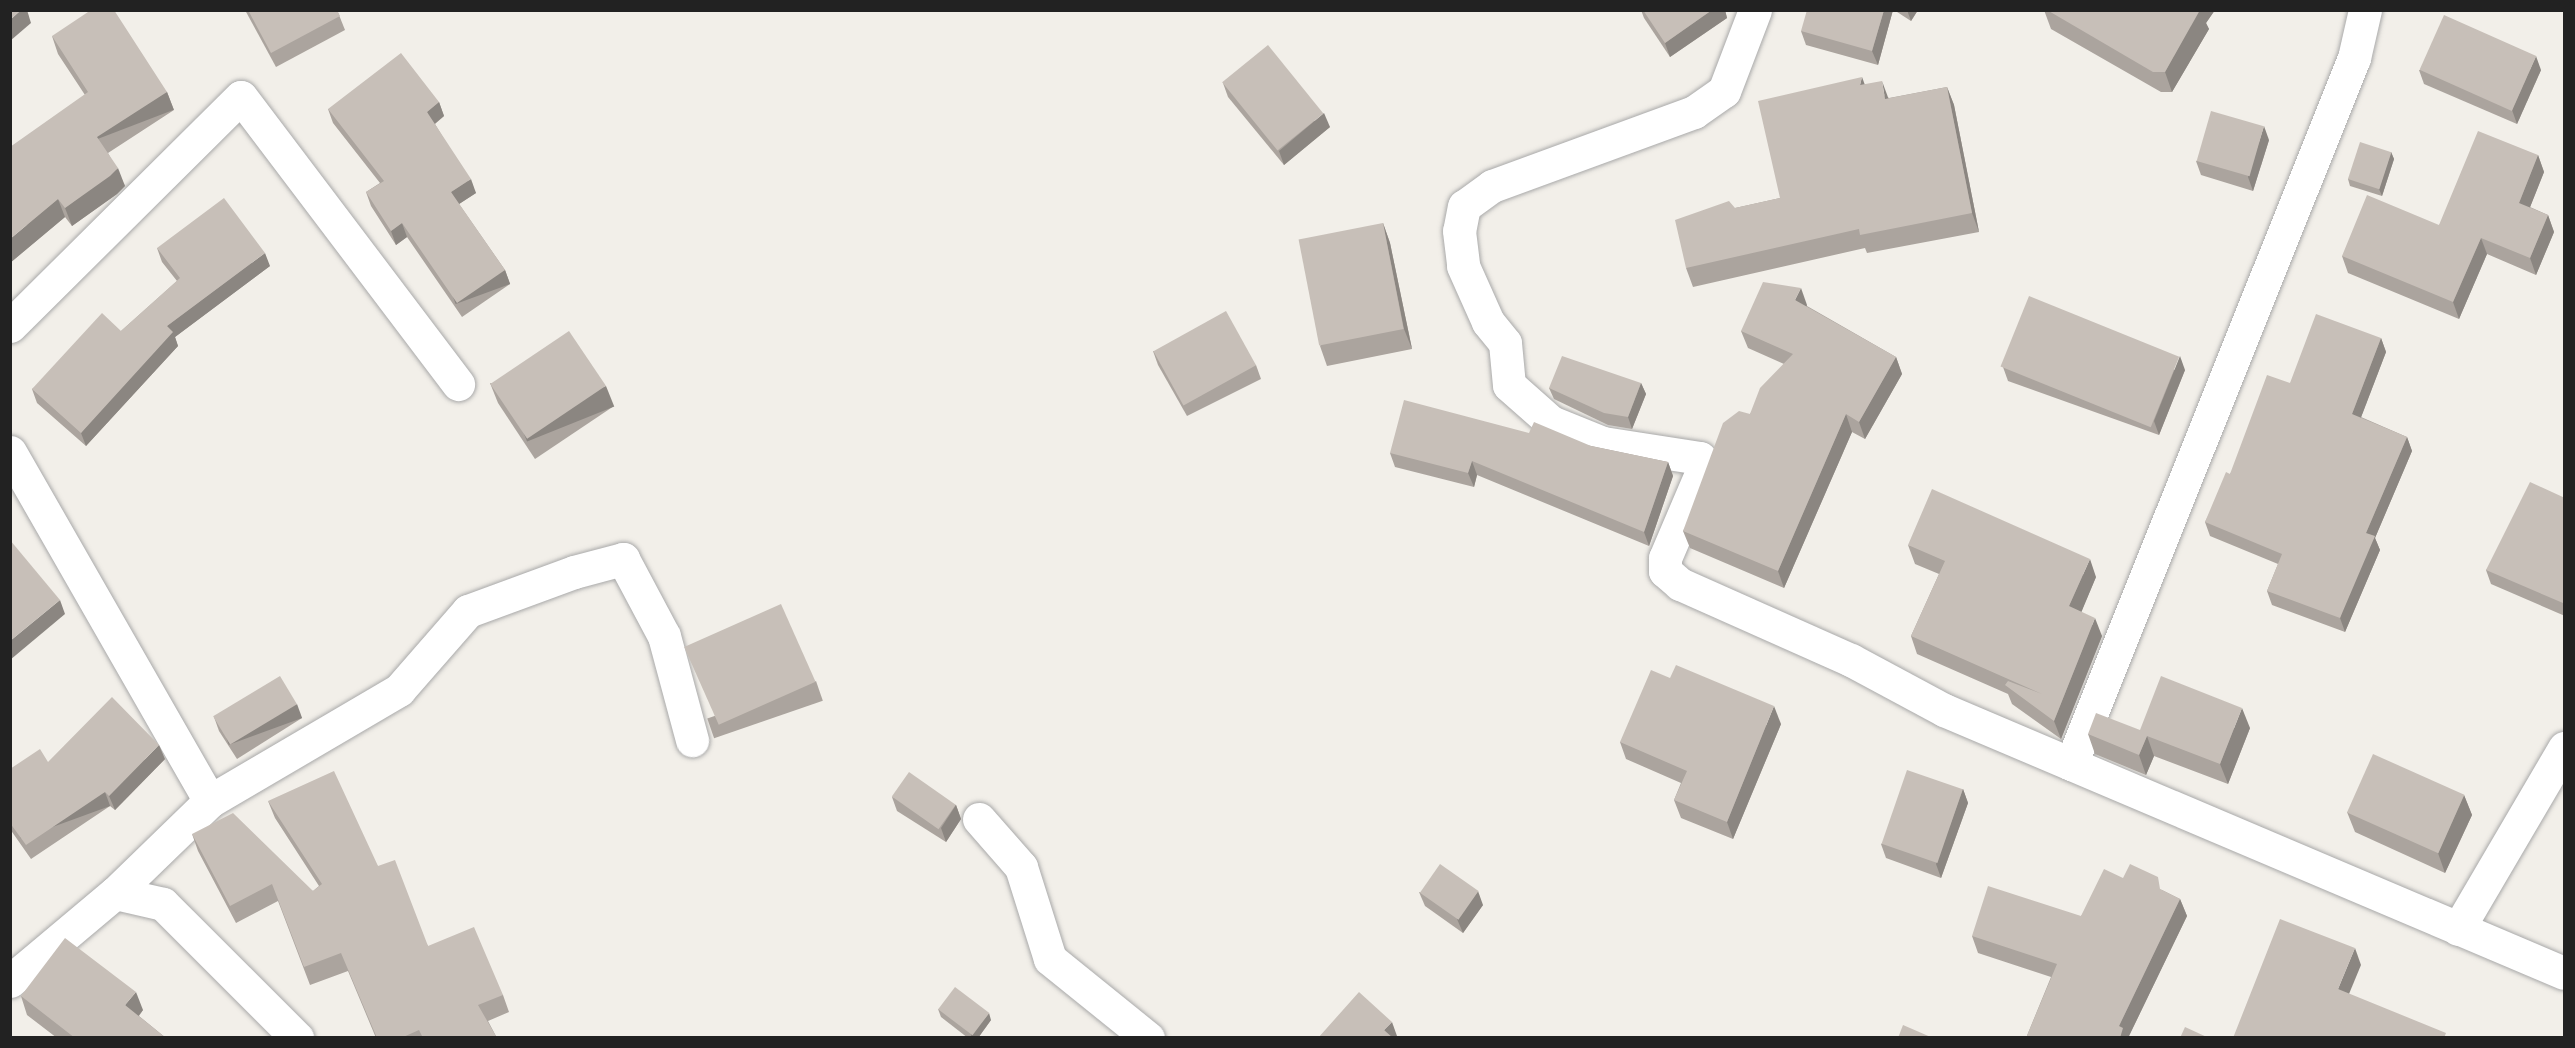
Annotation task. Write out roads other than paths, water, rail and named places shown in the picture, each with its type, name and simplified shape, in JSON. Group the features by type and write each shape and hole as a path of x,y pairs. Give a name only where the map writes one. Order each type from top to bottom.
{"street":[{"path":"1755,10 1724,91 1694,112 1492,186 1464,206 1459,231 1463,266 1488,322 1505,343 1509,385 1551,422 1603,443 1700,458 1704,469 1665,558 1665,571 1680,584 2071,764 2565,973"},
{"path":"2071,764 2354,58 2365,10"},
{"path":"10,326 241,97 458,384"},
{"path":"10,452 210,801"},
{"path":"10,981 114,893 210,801 399,690 468,611 623,559 664,636 692,740"},
{"path":"2457,929 2565,748"},
{"path":"979,819 1021,867 1050,959 1148,1038"},
{"path":"114,893 163,904 297,1038"}]}
